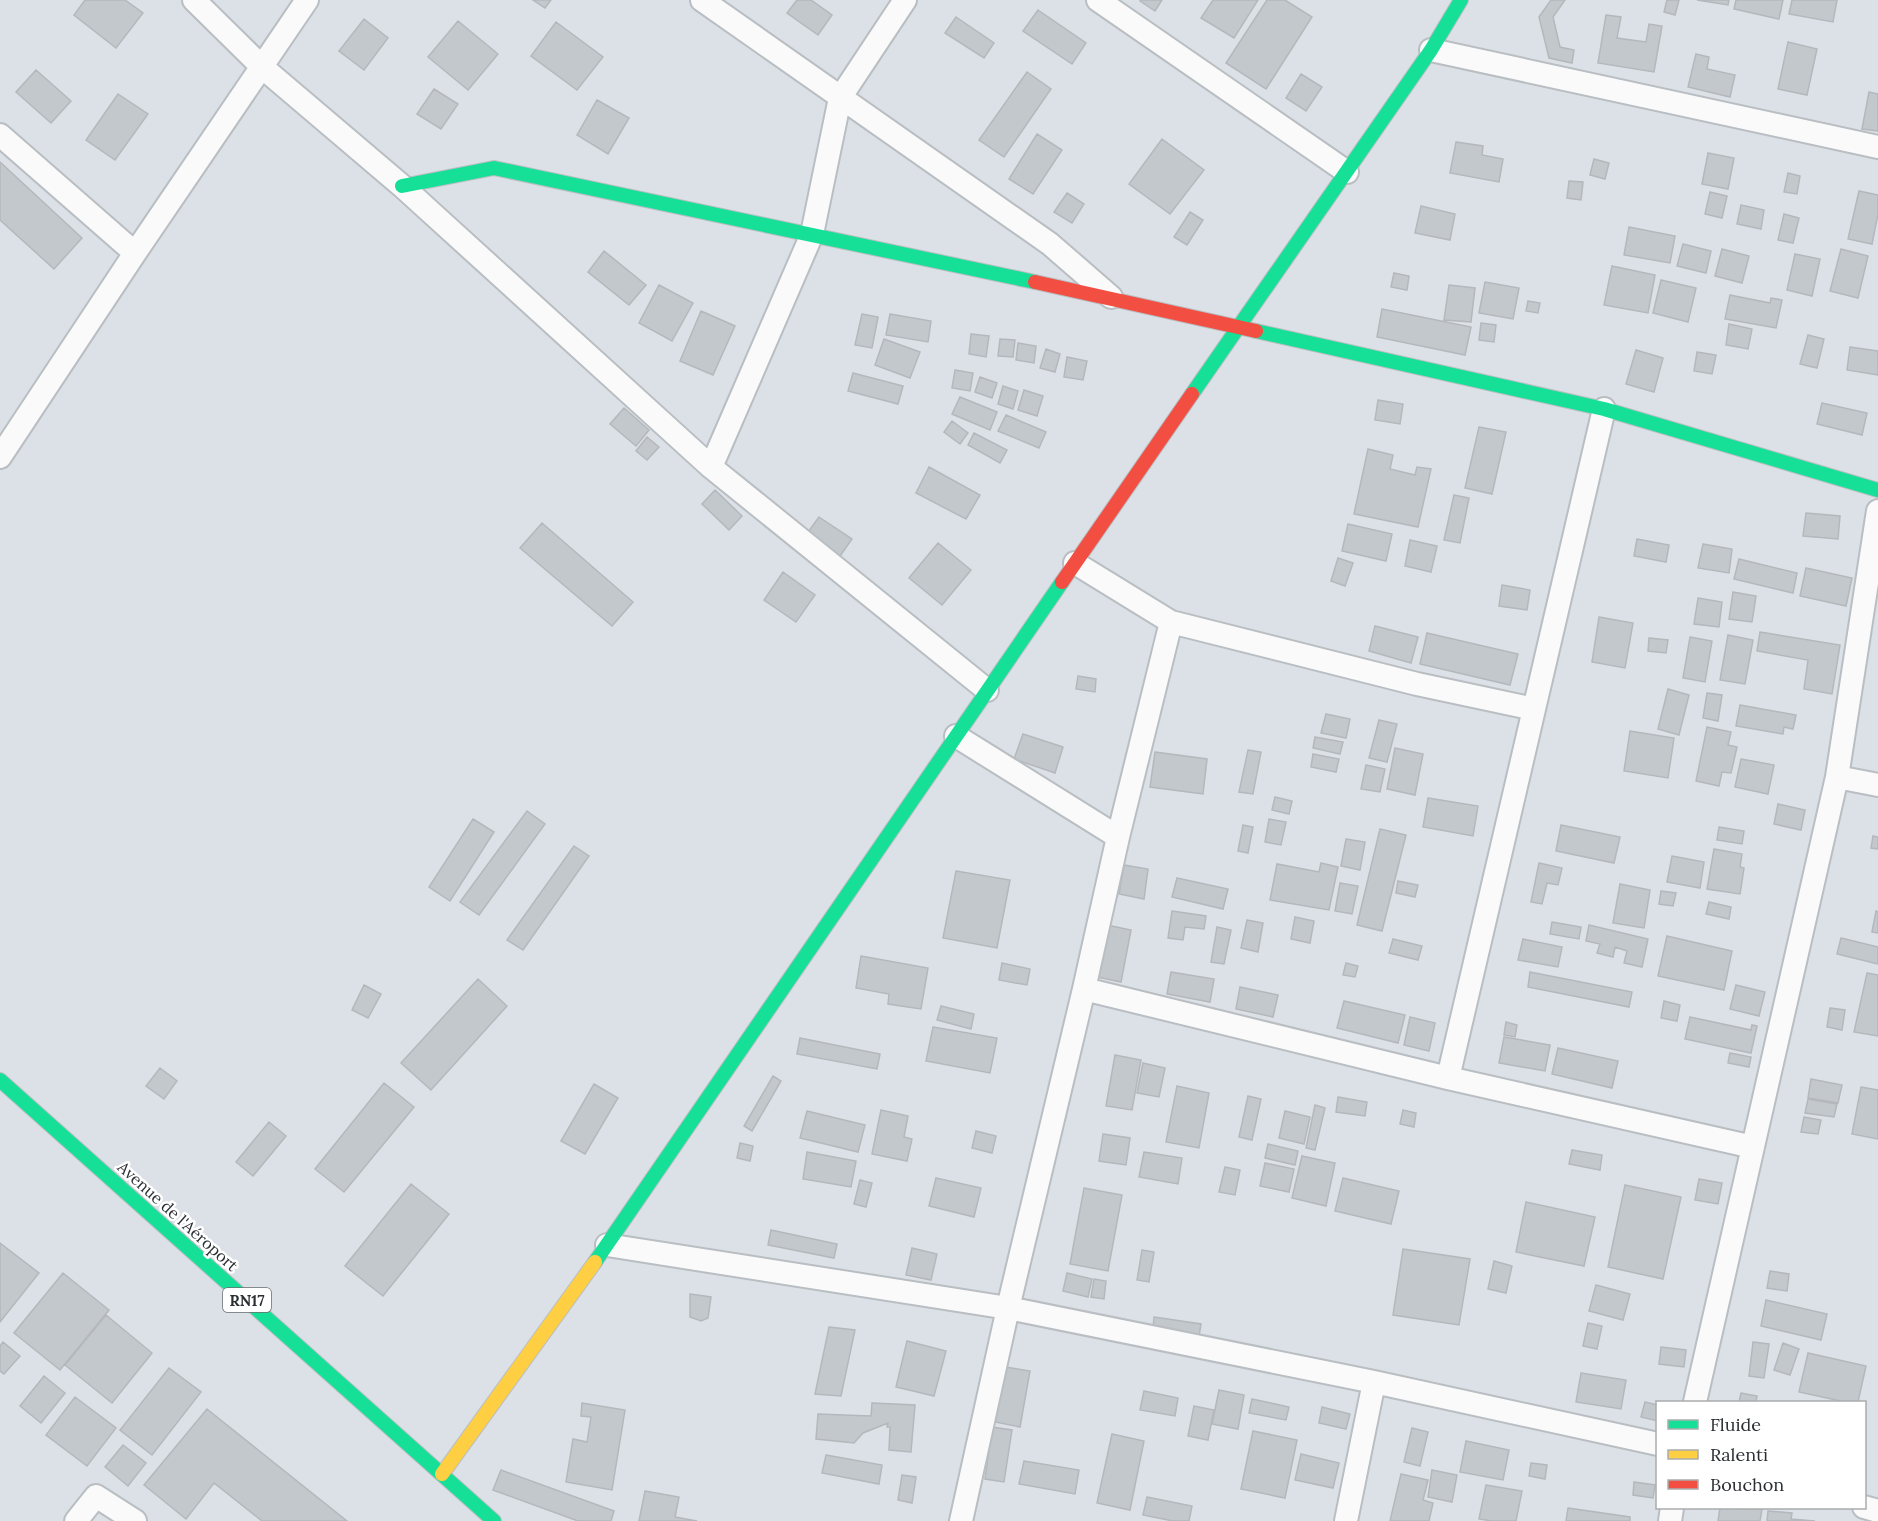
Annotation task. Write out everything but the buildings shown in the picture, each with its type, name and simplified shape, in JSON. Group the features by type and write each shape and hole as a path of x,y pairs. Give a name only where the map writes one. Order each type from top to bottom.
{"street":[{"path":"194,0 262,67 402,186 711,467 987,690"},
{"path":"0,457 307,0"},
{"path":"702,0 1050,244 1113,299"},
{"path":"711,467 812,234 840,98 905,0"},
{"path":"1098,0 1347,172"},
{"path":"442,1474 607,1245 987,690 1431,50 1461,0"},
{"path":"1431,50 1878,147"},
{"path":"0,135 135,253"},
{"path":"402,186 494,168 1113,299 1604,410 1878,490"},
{"path":"1448,1078 1604,410"},
{"path":"1695,1401 1837,777 1878,511"},
{"path":"1075,563 1171,622 1418,684 1534,709"},
{"path":"961,1521 1008,1308 1118,837 1171,622"},
{"path":"956,736 1118,837"},
{"path":"1837,777 1878,785"},
{"path":"1084,989 1448,1078 1753,1147"},
{"name":"Avenue de l'Aéroport","path":"0,1080 494,1521"},
{"path":"607,1245 1008,1308 1374,1382 1656,1444"},
{"path":"1346,1521 1374,1382"},
{"path":"76,1521 96,1496 135,1521"}],"traffic: fast":[{"path":"1192,394 1431,50 1461,0"},
{"path":"402,186 494,168 1035,282"},
{"path":"1256,331 1604,409 1878,490"},
{"path":"595,1262 1062,582"},
{"path":"0,1080 494,1521"}],"traffic: slow":[{"path":"442,1474 595,1262"}],"traffic: jam":[{"path":"1035,282 1256,331"},
{"path":"1062,582 1192,394"}]}
